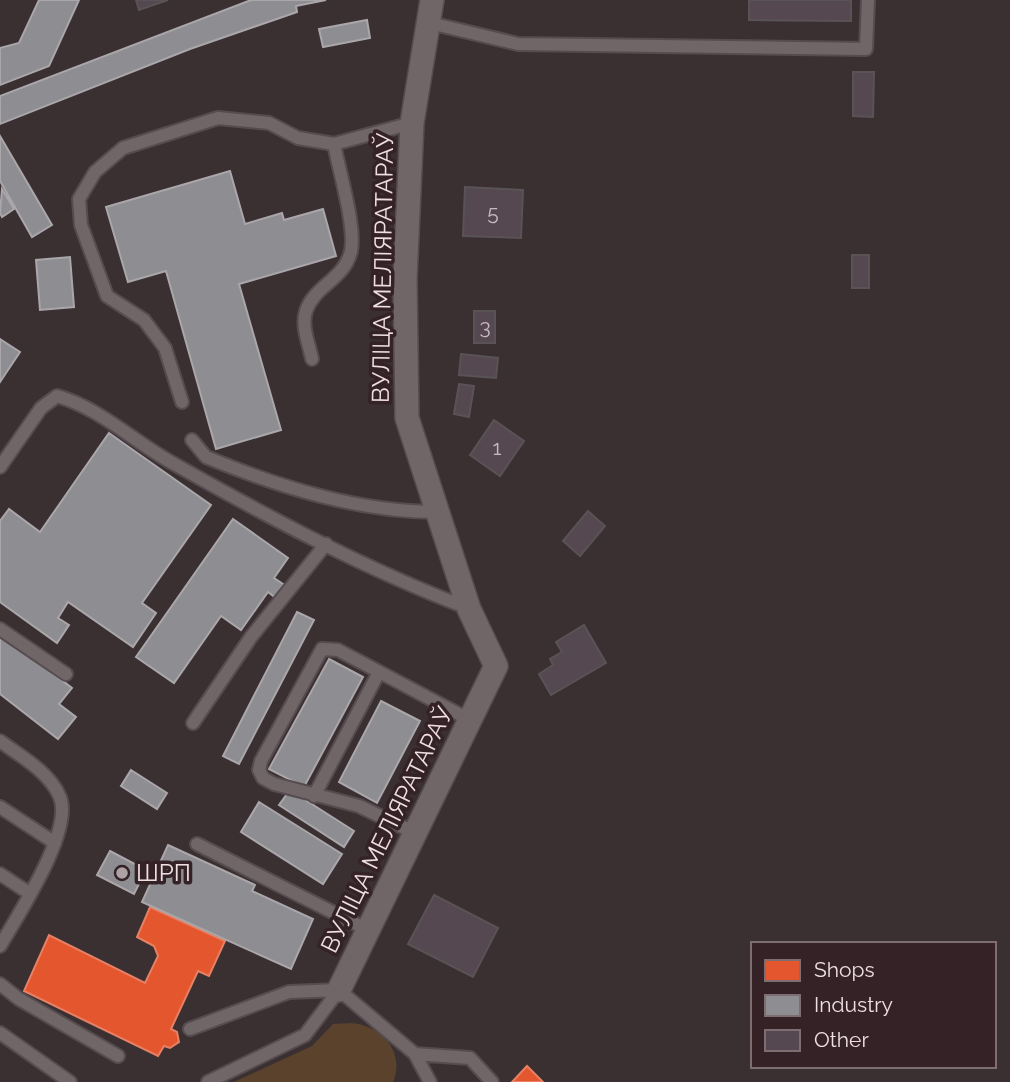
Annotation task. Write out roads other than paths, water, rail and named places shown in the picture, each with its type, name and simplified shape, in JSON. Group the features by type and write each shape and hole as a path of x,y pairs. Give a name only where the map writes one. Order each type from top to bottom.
{"street":[{"name":"ВУЛІЦА МЕЛІЯРАТАРАЎ","path":"339,990 496,666 469,609 407,418 405,279 412,123 429,8"}],"lane":[{"path":"429,8 518,44 866,50 868,0"},
{"path":"182,402 165,348 144,320 107,296 81,225 79,199 95,172 123,148 218,118 269,123 298,138 334,144 412,123"},
{"path":"312,359 304,323 306,309 321,290 345,270 351,249 345,195 334,144"},
{"path":"0,467 41,408 57,396 83,403 173,464 397,581 469,609"},
{"path":"192,440 206,457 353,505 397,512 438,512"},
{"path":"193,723 251,637 326,544"},
{"path":"0,629 66,674"},
{"path":"415,833 359,806 314,796 263,778 259,770 261,761 322,649 338,650 470,720"},
{"path":"314,796 379,672"},
{"path":"0,741 43,774 59,795 64,812 55,843 0,946"},
{"path":"0,807 55,843"},
{"path":"197,844 368,930"},
{"path":"0,874 29,893"},
{"path":"0,984 19,999 118,1055"},
{"path":"208,1082 305,1035 339,990"},
{"path":"190,1029 289,992 339,990 415,1054 430,1082"},
{"path":"0,1033 70,1082"},
{"path":"415,1054 470,1058 492,1082"}],"place":[{"name":"ШРП","path":"122,873"}]}
